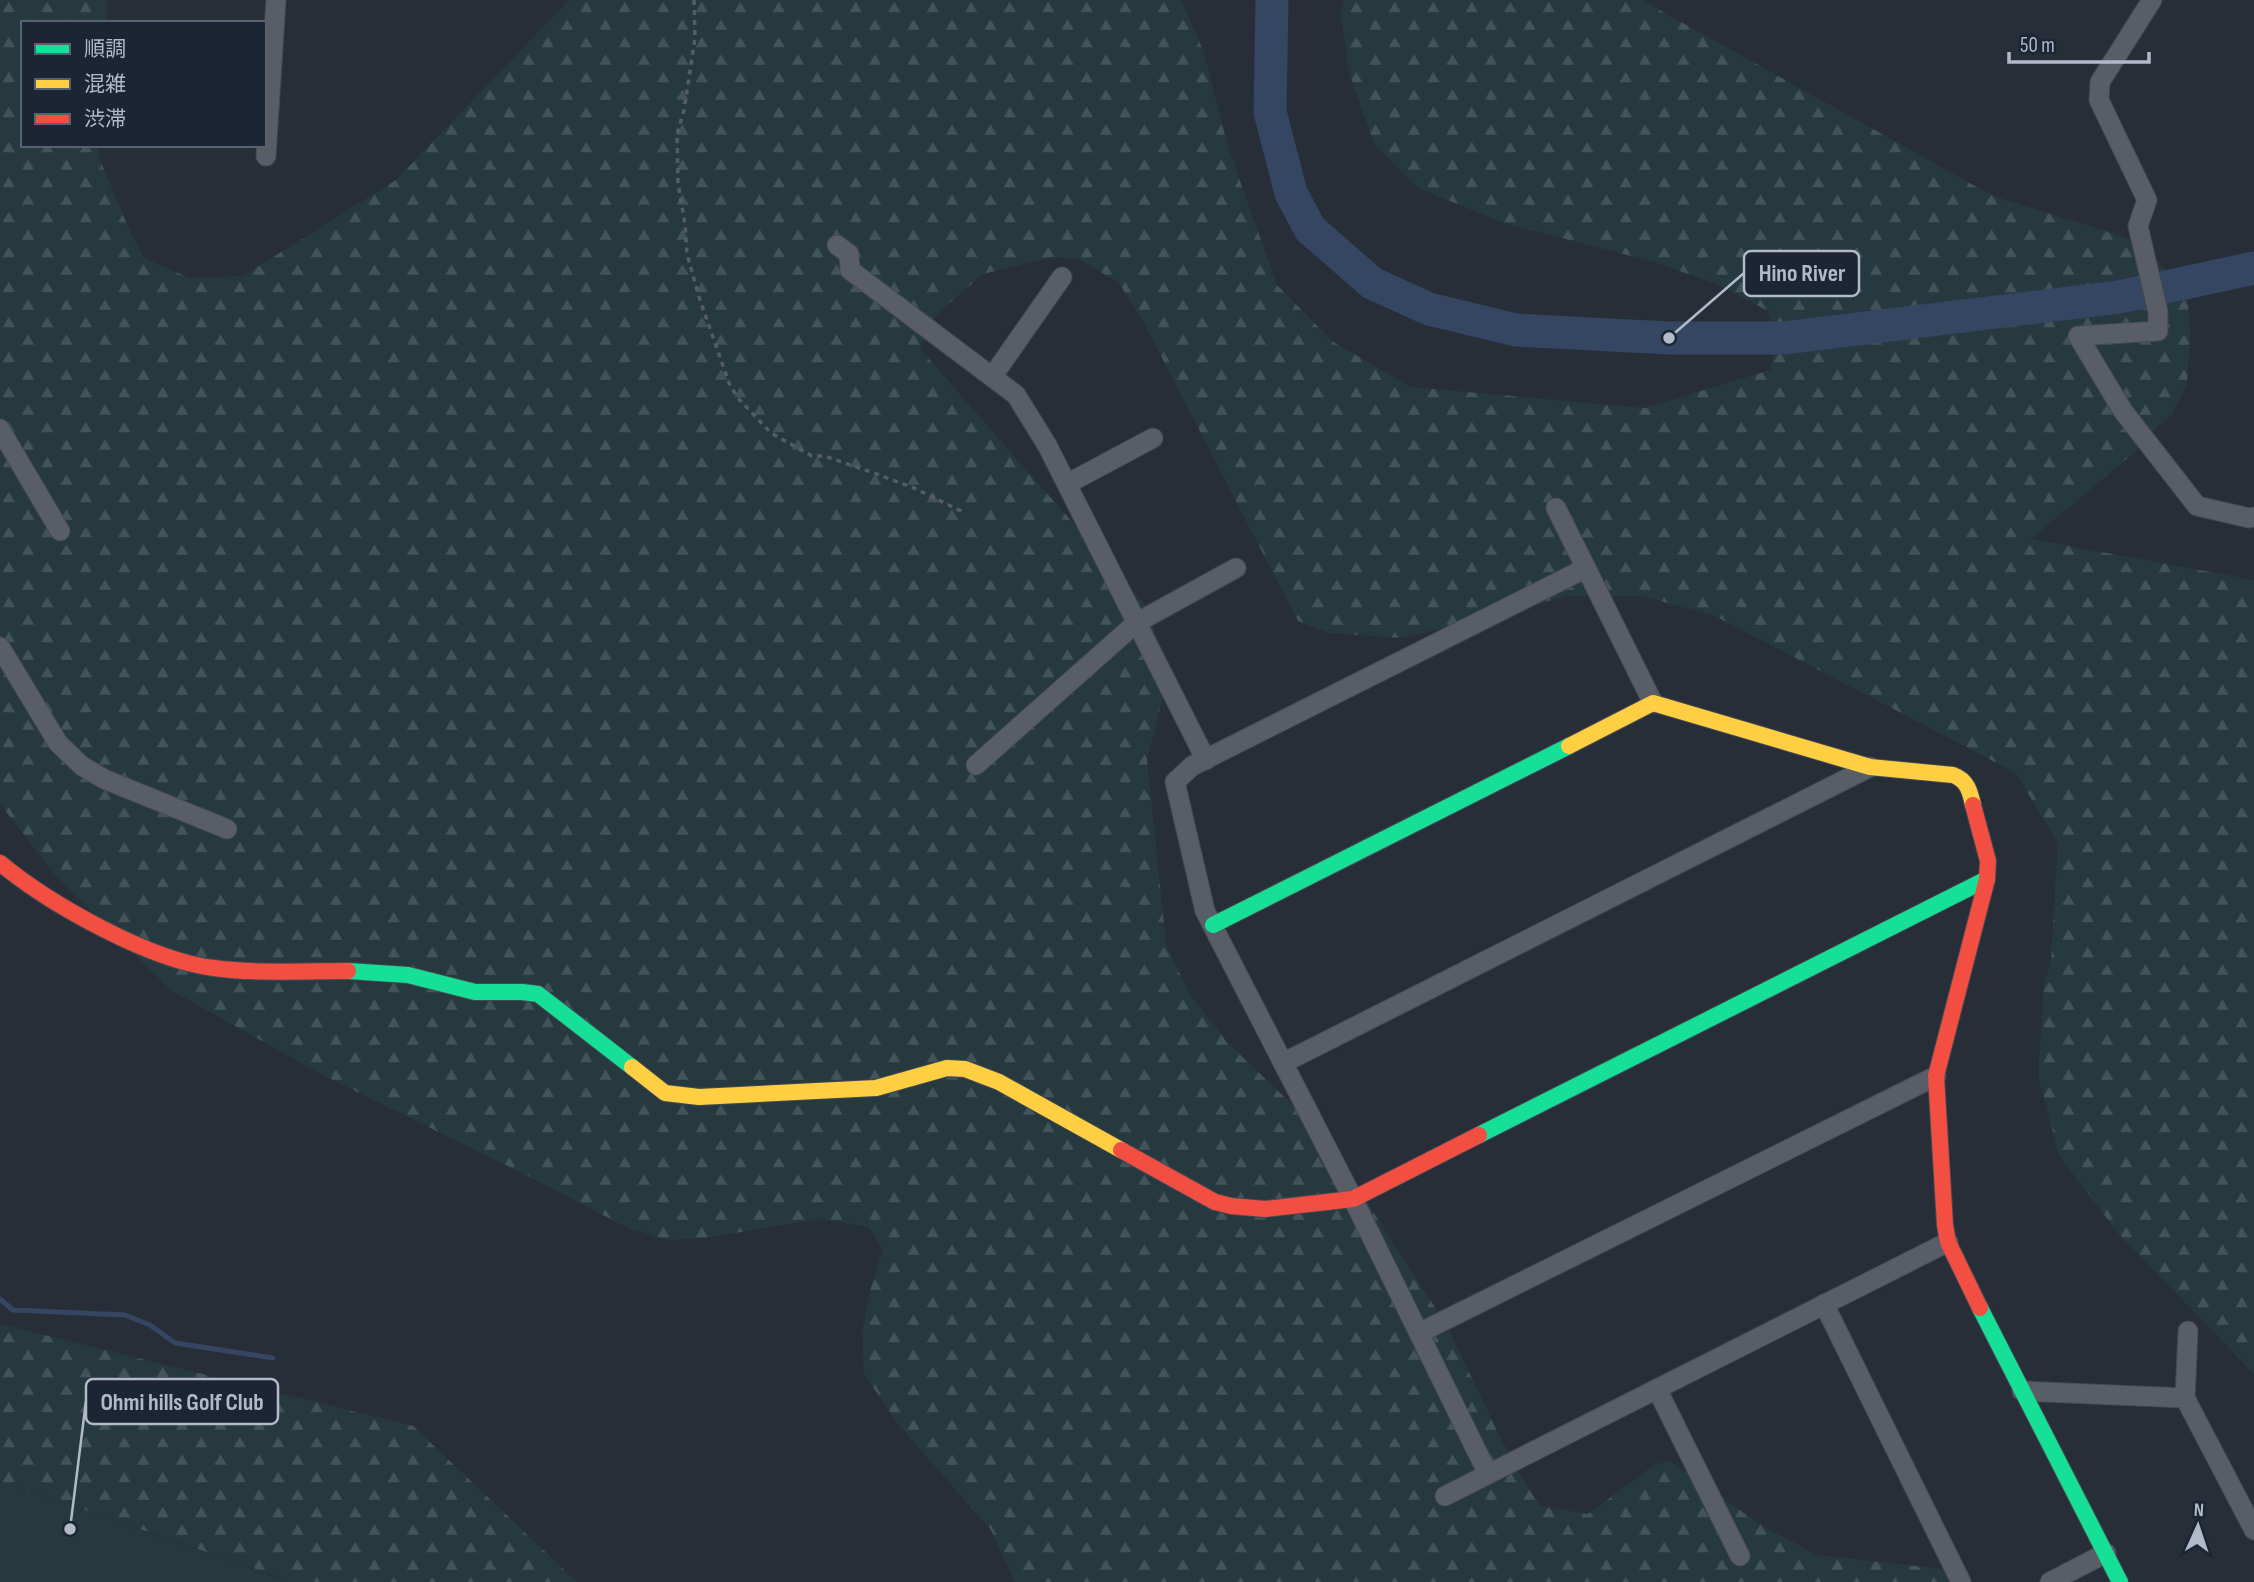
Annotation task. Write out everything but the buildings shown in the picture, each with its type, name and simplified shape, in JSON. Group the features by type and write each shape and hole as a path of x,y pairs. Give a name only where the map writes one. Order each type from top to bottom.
{"street":[{"path":"266,156 276,0"},
{"path":"2152,0 2100,82 2099,100 2147,200 2138,226 2158,312 2158,331 2078,336 2123,411 2197,506 2254,517"},
{"path":"837,245 849,254 850,270 1016,395 1035,423 1067,484 1206,760"},
{"path":"992,377 1062,277"},
{"path":"2,436 60,531"},
{"path":"1067,484 1153,438"},
{"path":"1556,508 1653,703"},
{"path":"976,765 1136,623 1236,568"},
{"path":"1489,1474 1353,1199 1205,911 1175,782 1192,766 1586,568"},
{"path":"0,647 58,743 82,766 104,779 228,829"},
{"path":"1213,925 1653,703 1870,766 1961,778 1969,789 1988,861 1987,879 1937,1076 1948,1242 2120,1582"},
{"path":"1283,1063 1870,766"},
{"path":"0,863 50,898 93,922 169,957 210,968 402,973 475,992 526,990 538,994 665,1093 699,1097 876,1088 933,1070 965,1069 999,1082 1178,1183 1228,1207 1253,1209 1353,1199 1987,879"},
{"path":"1419,1333 1937,1076"},
{"path":"1445,1496 1948,1242"},
{"path":"1824,1304 1961,1582"},
{"path":"2188,1331 2185,1398 2254,1530"},
{"path":"1657,1389 1740,1556"},
{"path":"2022,1391 2185,1398"},
{"path":"2050,1582 2106,1553"}],"path":[{"path":"694,0 695,38 684,110 677,134 678,183 687,254 729,383 737,397 771,433 812,456 824,456 874,473 914,488 965,513"}],"green space":[{"path":"0,0 107,0 106,21 21,21 21,147 98,147 98,155 144,258 190,278 243,276 396,180 569,0 1181,0 1203,50 1228,147 1277,285 1332,341 1411,387 1645,408 1770,370 1778,341 1768,311 1717,284 1654,262 1504,223 1418,188 1374,144 1349,72 1341,13 1343,0 1642,0 1993,196 2137,241 2187,291 2190,333 2187,385 2173,413 2135,452 2031,539 2254,580 2254,1374 2117,1232 2059,1155 2038,1075 2044,985 2051,960 2058,844 2016,773 1715,616 1642,596 1568,596 1402,638 1329,633 1298,621 1143,321 1119,283 1079,259 1052,257 983,274 933,318 920,349 1146,606 1169,672 1147,760 1166,944 1189,993 1228,1043 1322,1133 1447,1326 1512,1462 1540,1506 1588,1514 1654,1465 1670,1461 1761,1525 1817,1555 1942,1569 1960,1582 1015,1582 991,1530 898,1424 864,1374 862,1332 870,1291 883,1249 868,1227 821,1219 704,1238 667,1240 626,1227 319,1073 171,990 57,877 0,804"},
{"path":"0,1324 413,1426 577,1582 282,1582 279,1577 0,1481"},
{"path":"0,1481 279,1578 282,1582 0,1582"}],"waterway":[{"path":"1272,0 1270,112 1291,193 1310,229 1372,283 1429,309 1516,330 1669,338 1784,338 2119,297 2254,268"},
{"path":"0,1299 13,1310 125,1315 150,1325 175,1343 273,1358"}],"traffic: fast":[{"path":"1213,925 1569,746"},
{"path":"1479,1135 1987,879"},
{"path":"348,971 408,975 475,992 538,994 632,1067"},
{"path":"1980,1308 2120,1582"}],"traffic: slow":[{"path":"1569,746 1653,703 1870,767 1953,775 1967,787 1973,805"},
{"path":"632,1067 665,1093 699,1097 876,1088 947,1068 965,1069 999,1082 1121,1150"}],"traffic: jam":[{"path":"1973,805 1988,861 1987,879 1936,1076 1948,1242 1980,1308"},
{"path":"0,863 45,896 102,928 132,943 189,963 247,971 348,971"},
{"path":"1121,1150 1215,1202 1265,1209 1353,1199 1479,1135"}],"place":[{"name":"Hino River","path":"1669,338"},
{"name":"Ohmi hills Golf Club","path":"70,1529"}]}
